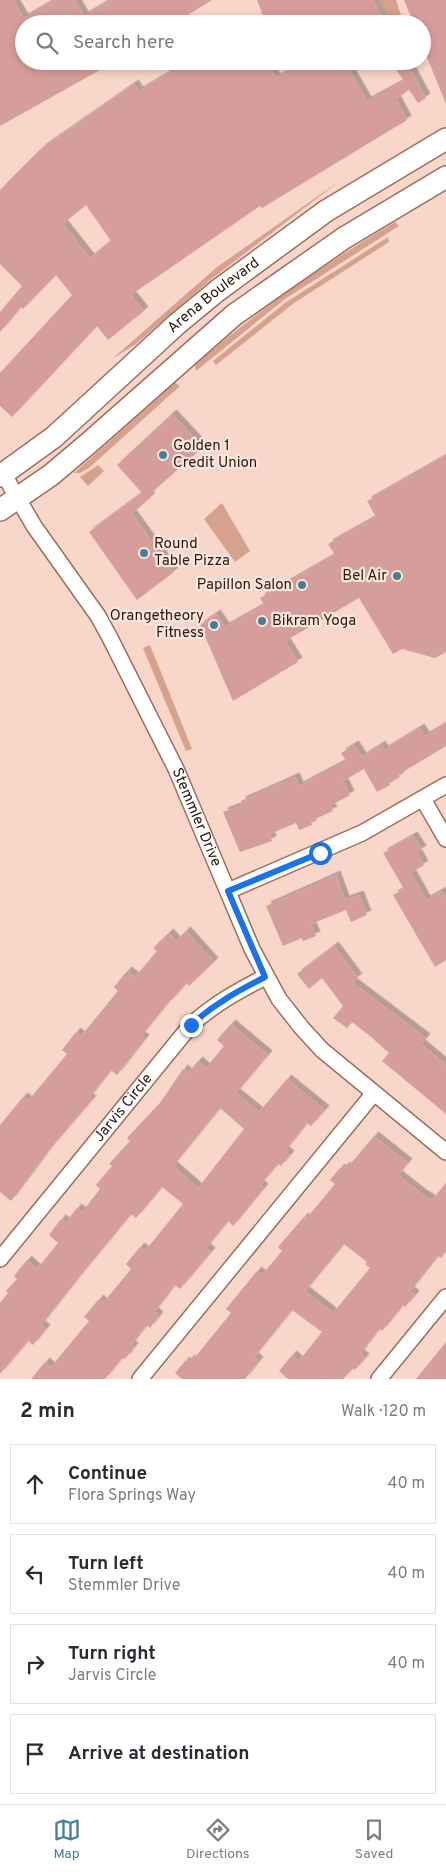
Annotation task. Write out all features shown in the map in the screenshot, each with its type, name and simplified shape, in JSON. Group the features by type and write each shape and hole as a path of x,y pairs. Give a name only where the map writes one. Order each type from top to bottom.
{"main road":[{"name":"Arena Boulevard","path":"2,475 54,437 177,324 217,291 326,211 446,139"},
{"name":"Arena Boulevard","path":"0,510 51,475 234,315 344,238 446,177"}],"street":[{"name":"Stemmler Drive","path":"2,475 109,636 176,769 265,977 300,1027 322,1050 446,1152"},
{"path":"228,891 362,833 446,785"},
{"path":"423,799 446,839"},
{"name":"Jarvis Circle","path":"0,1259 191,1025 207,1010 230,995 265,977"},
{"path":"140,1379 374,1093"},
{"path":"379,1379 446,1297"}],"shaded area":[{"path":"380,0 396,0 401,15 388,15"},
{"path":"341,180 210,280 136,344 112,359 217,267"},
{"path":"395,222 399,226 285,299 196,371 195,365 267,307 317,271"},
{"path":"388,237 389,242 294,303 216,365 213,361 285,303"},
{"path":"175,383 180,386 89,468 80,473 74,473"},
{"path":"98,465 104,471 88,486 80,477"},
{"path":"222,503 250,551 235,562 204,519"},
{"path":"150,645 192,749 186,751 143,648"}],"building":[{"path":"0,0 13,0 22,15 15,15 15,70 100,70 0,126"},
{"path":"55,0 75,0 83,15 29,15"},
{"path":"111,0 212,0 188,15 86,15"},
{"path":"257,0 373,0 381,15 263,15"},
{"path":"404,0 446,0 446,104 431,67 431,15 410,15"},
{"path":"174,70 271,70 276,78 289,70 349,70 367,101 404,81 396,70 411,70 426,98 418,103 409,90 396,99 407,120 262,208 260,206 131,295 144,311 108,340 97,326 12,417 0,406 0,373 72,295 56,275 23,309 21,307 0,332 0,312 22,286 0,264 0,190 42,148 134,84 139,91","holes":["86,205 111,241 90,258 63,224"]},
{"path":"172,414 203,447 149,495 151,497 132,514 174,572 137,600 89,532 142,493 117,465"},
{"name":"Bel Air","path":"446,456 446,652 435,658 402,649 393,654 359,598 285,641 298,662 233,701 200,625 216,614 225,627 264,605 260,598 335,555 328,544 376,517 367,501"},
{"path":"446,724 446,746 398,775 400,777 389,783 390,785 377,792 364,769 343,781 350,795 330,806 333,811 311,821 312,825 299,830 296,823 270,834 272,841 240,852 223,812 242,805 241,801 295,777 299,786 346,761 341,753 354,745 362,757 381,745 384,750 420,728 425,736"},
{"path":"413,836 422,850 417,853 424,865 411,873 426,900 442,891 446,898 446,960 435,967 393,895 404,889 383,853"},
{"path":"336,875 345,900 359,895 367,915 351,922 346,910 311,924 316,936 303,941 302,938 283,946 266,906"},
{"path":"186,931 214,962 189,986 186,983 171,999 141,1036 145,1039 117,1075 111,1070 89,1098 92,1100 49,1150 11,1201 0,1192 0,1125 23,1097 28,1101 67,1054 62,1050 76,1032 81,1036 118,991 114,987 127,971 135,977 157,951 153,948 169,933 176,941"},
{"path":"334,946 358,978 352,982 426,1038 421,1044 446,1065 446,1114 382,1061 389,1053 370,1036 352,1022 347,1028 333,1018 343,1006 322,978 309,989 297,974"},
{"path":"231,1024 268,1055 236,1093 259,1112 287,1079 325,1110 311,1126 307,1123 285,1151 290,1155 281,1166 278,1164 260,1185 264,1188 233,1226 228,1221 206,1248 211,1252 180,1289 175,1285 154,1312 159,1316 150,1328 147,1325 131,1345 134,1347 125,1359 122,1358 105,1379 31,1379 45,1362 51,1367 89,1321 84,1317 99,1299 103,1303 131,1269 126,1264 140,1247 145,1251 183,1204 162,1187 136,1218 131,1214 79,1277 41,1325 46,1329 33,1345 28,1341 0,1374 0,1303 8,1293 6,1291 17,1279 14,1276 27,1260 37,1269 58,1243 49,1235 61,1219 66,1222 77,1208 82,1212 100,1189 96,1185 112,1166 109,1164 130,1141 127,1138 160,1103 183,1069 188,1073 198,1061 206,1068 224,1046 217,1040","holes":["220,1108 244,1129 198,1188 173,1166"]},
{"path":"374,1136 408,1163 398,1175 422,1194 432,1200 446,1183 446,1251 441,1258 438,1256 410,1291 415,1295 405,1307 403,1305 382,1331 379,1329 360,1354 365,1358 355,1370 353,1368 343,1379 288,1379 279,1371 292,1355 299,1361 322,1332 292,1310 254,1357 259,1361 245,1379 182,1379 175,1373 185,1361 187,1363 190,1359 192,1361 231,1313 226,1309 257,1271 262,1275 282,1251 278,1247 304,1217 306,1219 335,1184 330,1180 340,1168 342,1170 345,1166 347,1168","holes":["344,1244 367,1262 365,1264 370,1268 333,1313 305,1291"]},
{"path":"446,1342 446,1379 416,1379"}],"place":[{"name":"Golden 1 Credit Union","path":"163,455"},
{"name":"Round Table Pizza","path":"144,553"},
{"name":"Bel Air","path":"397,576"},
{"name":"Papillon Salon","path":"302,585"},
{"name":"Bikram Yoga","path":"262,621"},
{"name":"Orangetheory Fitness","path":"214,625"}],"route":[{"path":"191,1025 207,1010 230,995 265,977 228,891 248,881 320,853"}]}
